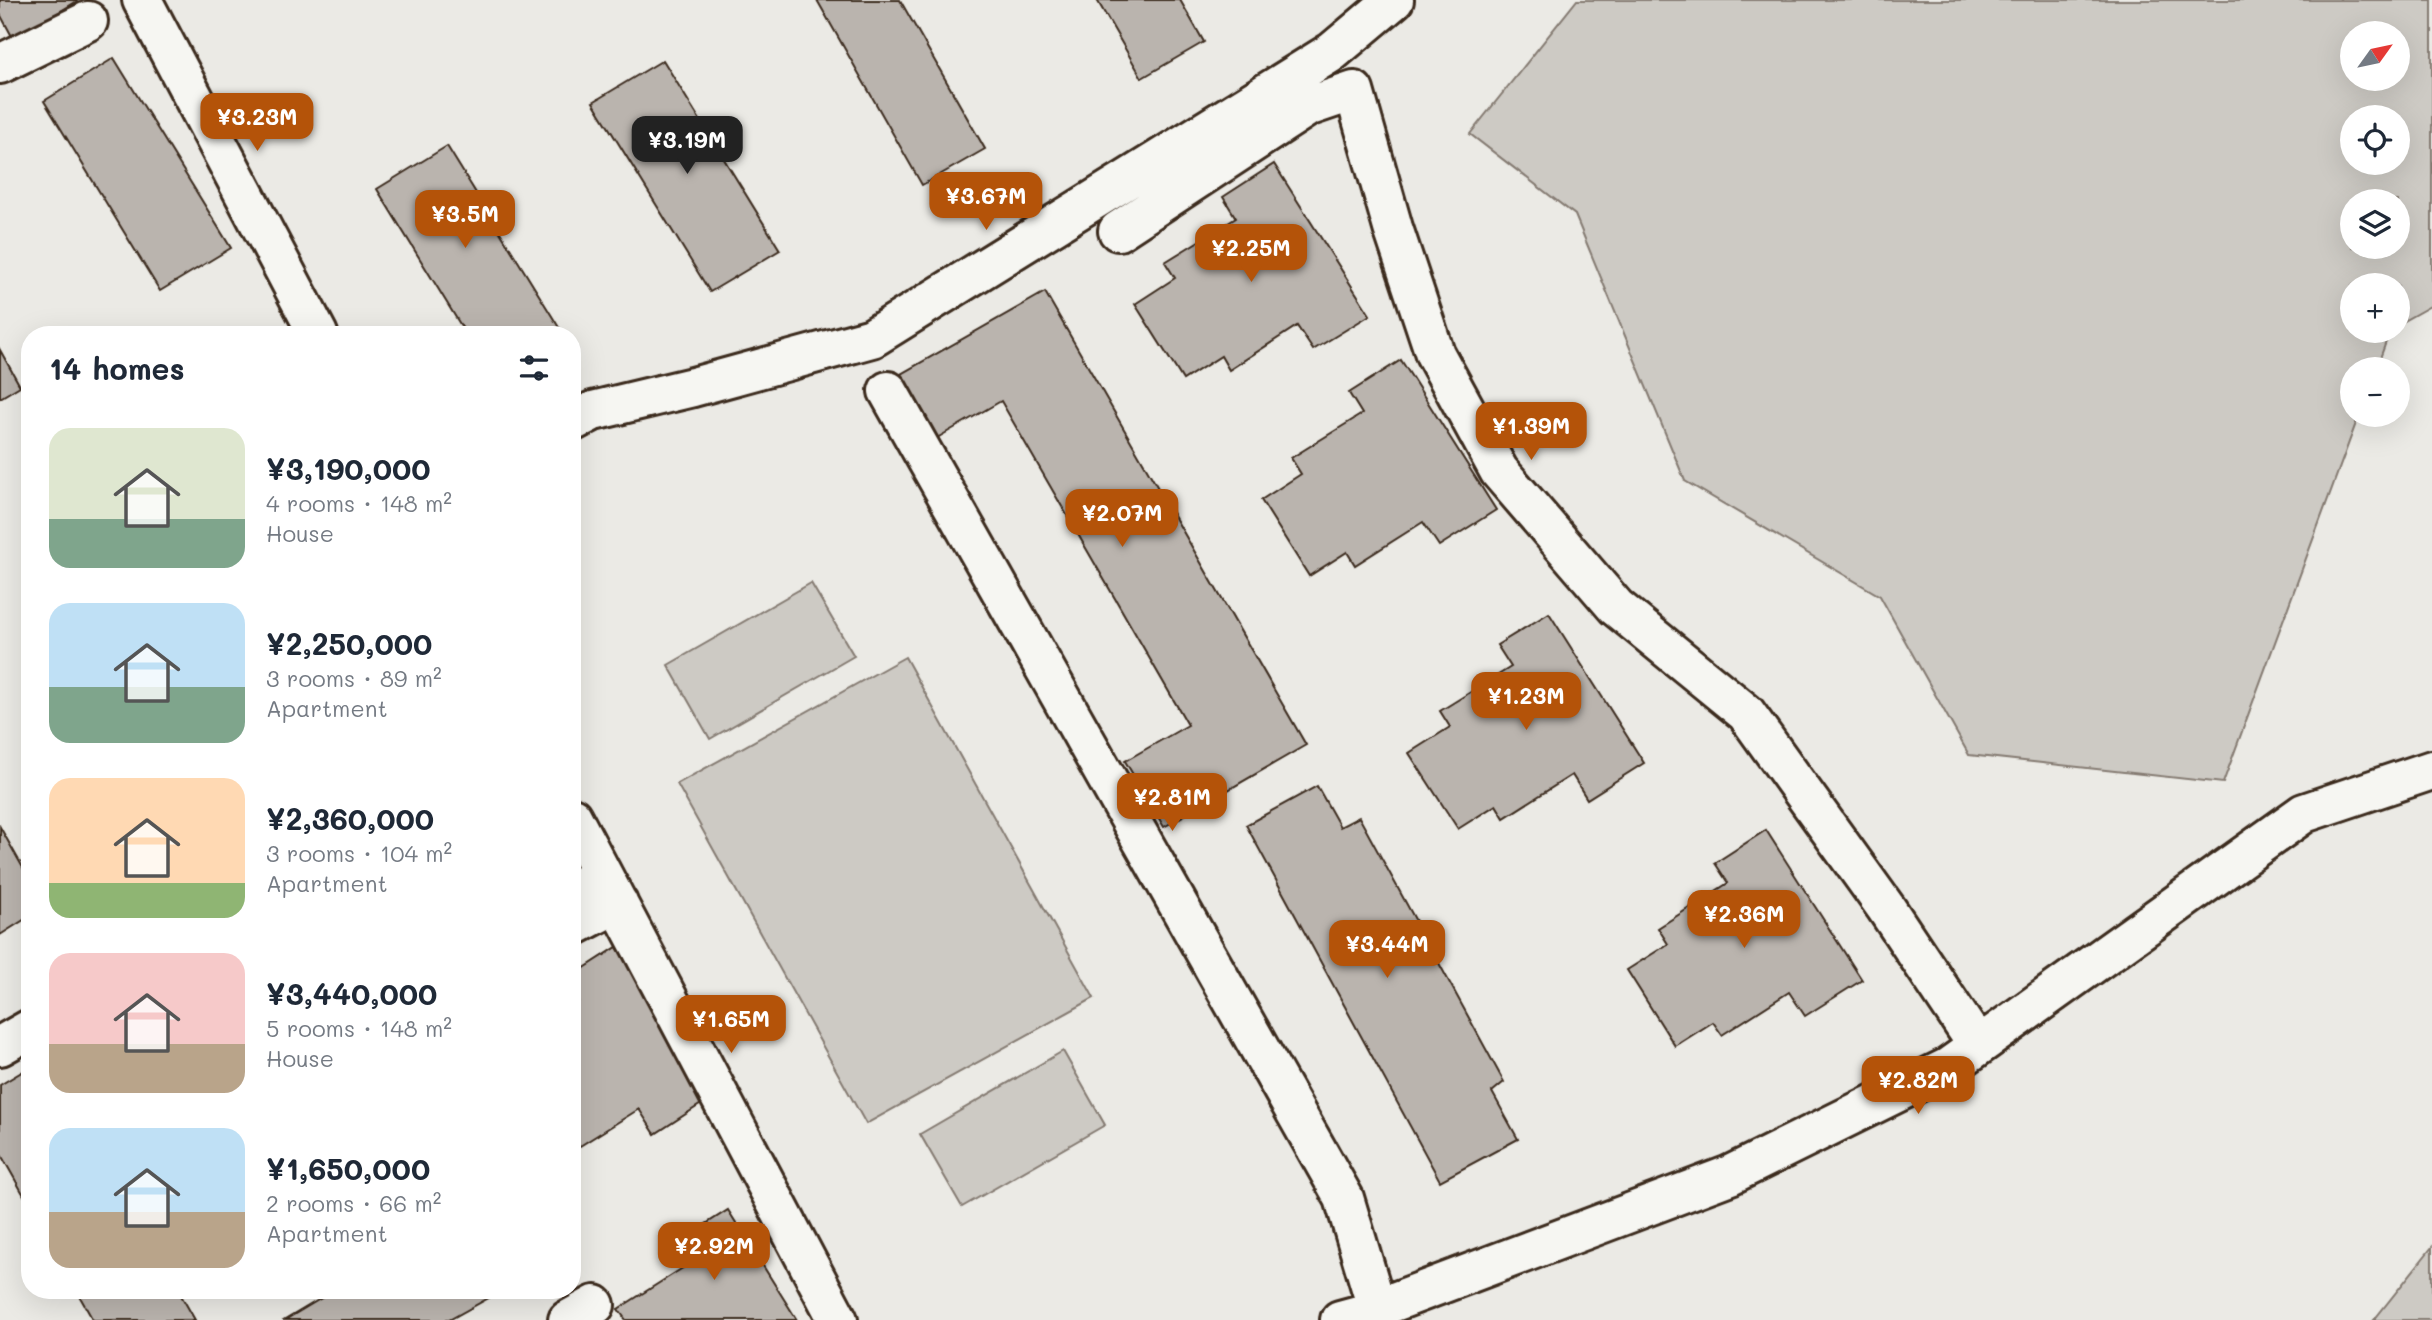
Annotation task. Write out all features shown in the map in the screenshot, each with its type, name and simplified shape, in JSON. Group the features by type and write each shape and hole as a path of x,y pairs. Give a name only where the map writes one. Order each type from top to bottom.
{"street":[{"path":"142,0 314,326"},
{"path":"581,417 593,411 873,338 1332,52 1394,0"},
{"path":"0,64 88,21"},
{"path":"1118,231 1307,107 1354,91 1393,228 1435,354 1499,471 1616,607 1746,713 1886,908 1978,1046"},
{"path":"888,391 1344,1198 1377,1308"},
{"path":"1340,1320 1730,1175 1949,1067 2304,813 2432,770"},
{"path":"581,842 598,890 838,1320"},
{"path":"581,914 598,890"},
{"path":"0,1046 21,1034"}],"shaded area":[{"path":"1577,0 2432,0 2432,305 2410,317 2410,273 2340,273 2340,343 2386,343 2380,357 2340,357 2340,427 2355,427 2223,783 1969,755 1880,596 1685,481 1575,215 1470,134"},
{"path":"811,583 854,656 710,739 668,665"},
{"path":"905,657 1094,998 866,1124 677,784"},
{"path":"1063,1051 1105,1125 962,1207 920,1134"},
{"path":"2432,1247 2432,1320 2374,1320"}],"building":[{"path":"0,0 77,1 14,40 0,14"},
{"path":"817,0 900,0 985,149 922,185"},
{"path":"1097,0 1180,0 1204,42 1142,78"},
{"path":"114,58 231,248 160,291 44,101"},
{"path":"663,60 780,250 710,292 593,102"},
{"path":"447,146 558,326 461,326 377,189"},
{"path":"1274,164 1370,315 1313,350 1297,326 1229,370 1221,356 1183,380 1135,304 1175,278 1165,262 1236,218 1223,197"},
{"path":"1045,292 1306,745 1164,827 1125,761 1188,725 1001,401 937,438 901,374"},
{"path":"0,350 20,386 0,398"},
{"path":"1401,360 1496,510 1439,546 1423,522 1355,565 1347,552 1309,576 1261,500 1301,474 1291,458 1362,414 1349,393"},
{"path":"1549,613 1644,763 1587,799 1572,775 1504,818 1496,805 1458,829 1409,753 1450,727 1440,711 1511,667 1497,645"},
{"path":"1317,786 1340,827 1359,817 1504,1082 1492,1092 1518,1139 1440,1181 1246,825"},
{"path":"0,827 21,864 21,922 0,935"},
{"path":"1766,830 1862,980 1805,1016 1789,992 1722,1035 1713,1022 1675,1046 1627,970 1668,944 1658,928 1728,883 1715,863"},
{"path":"617,947 712,1097 655,1134 639,1109 581,1145 581,970"},
{"path":"21,1072 21,1190 0,1153 0,1085"},
{"path":"728,1210 797,1320 626,1320 618,1309 689,1264 676,1243"},
{"path":"81,1299 183,1299 195,1320 93,1320"},
{"path":"320,1299 487,1299 449,1320 285,1320"}]}
